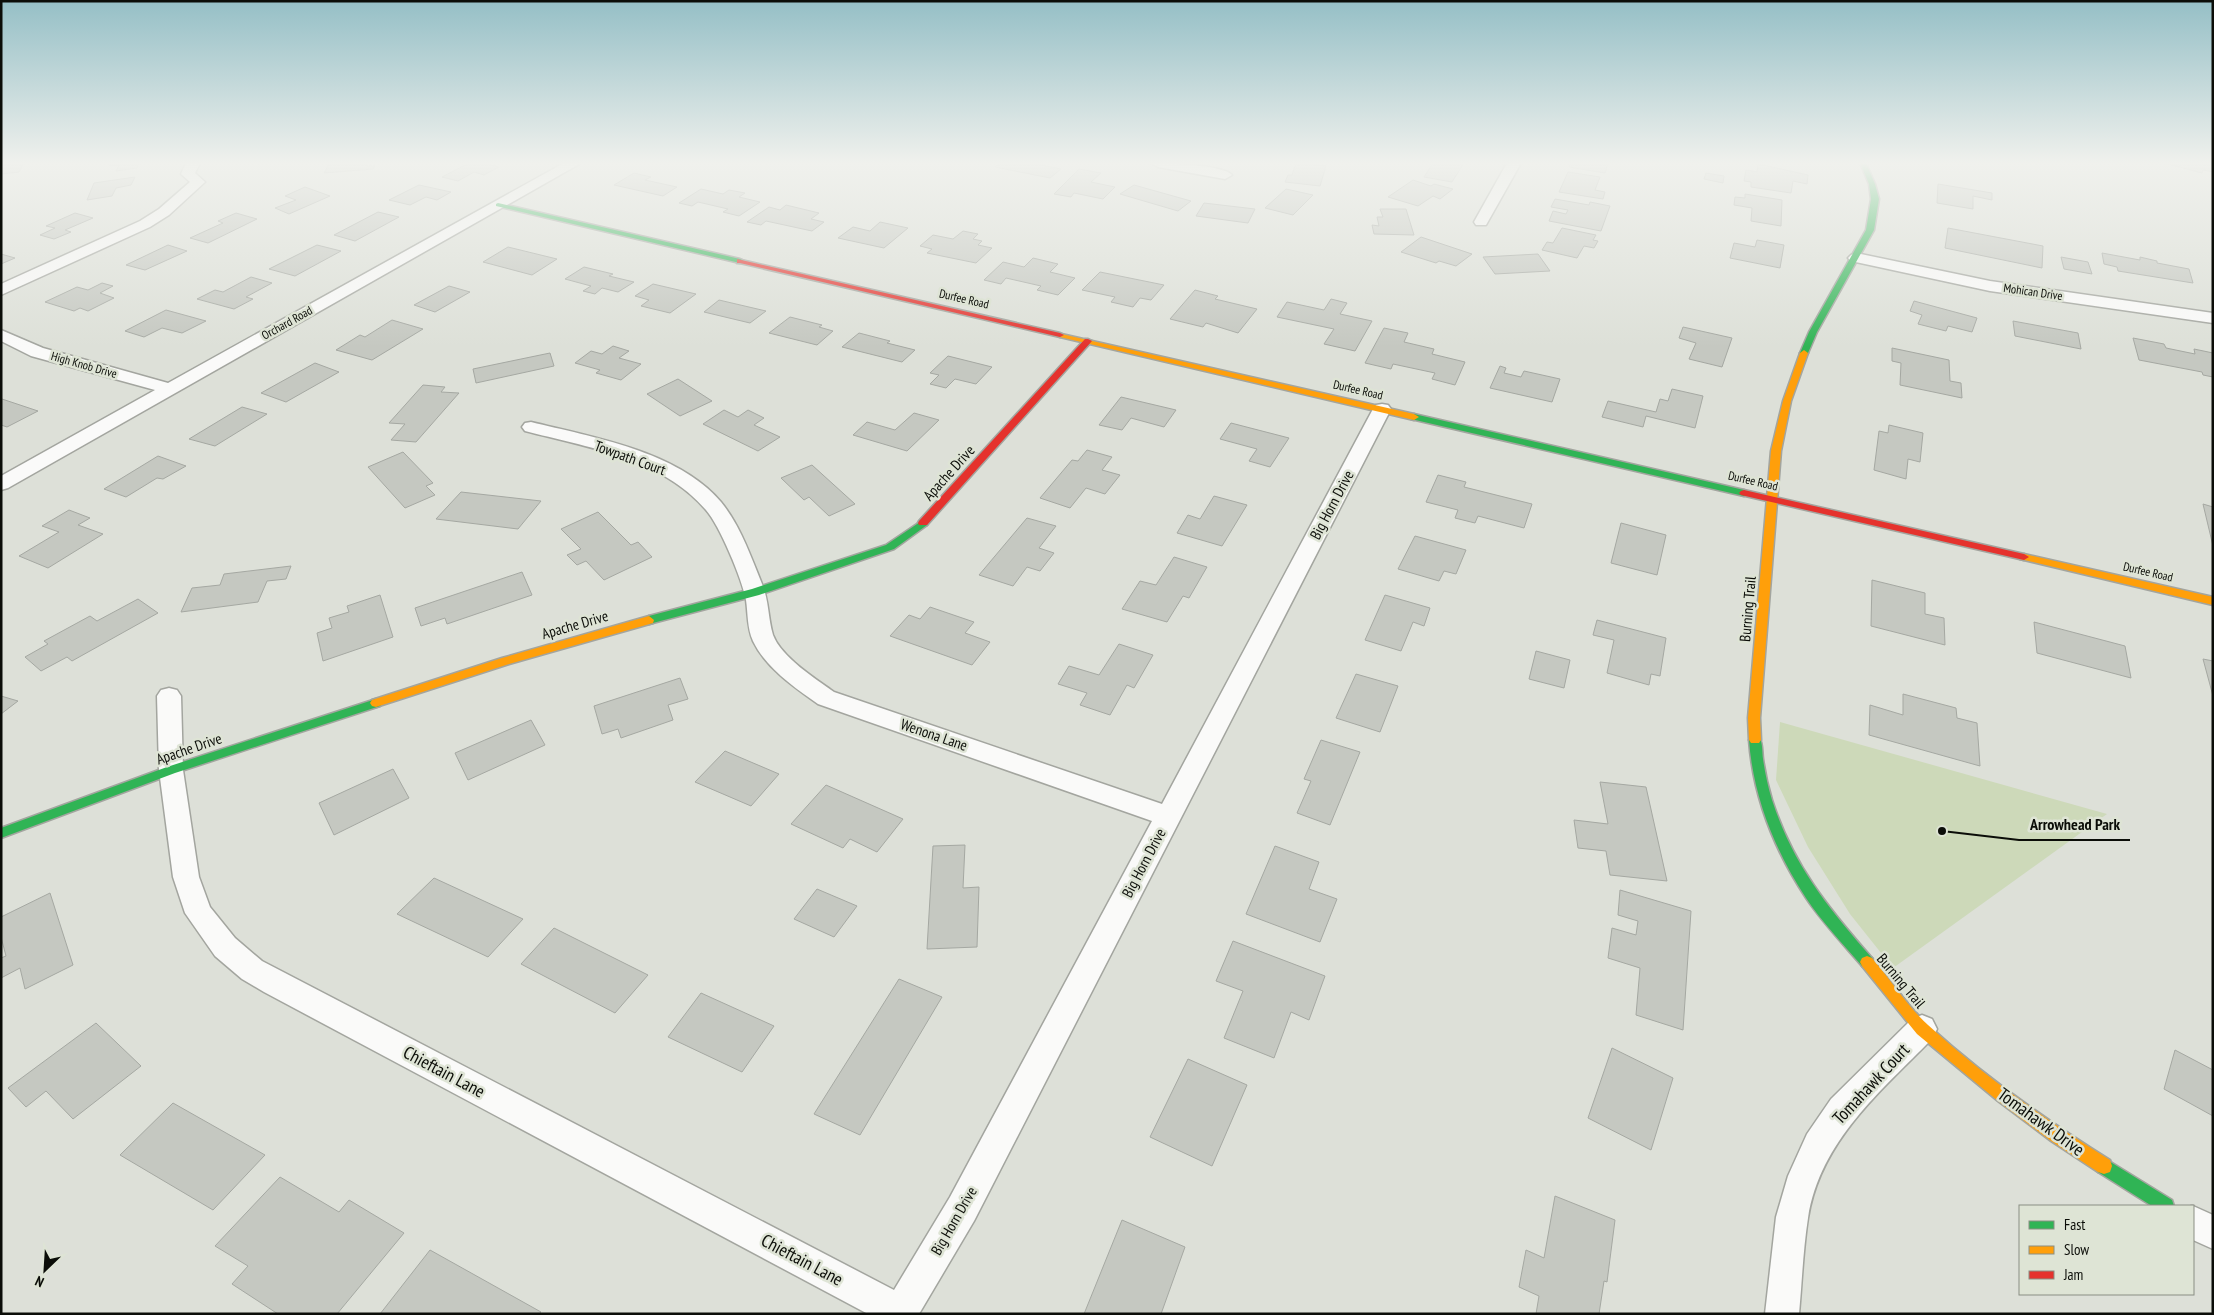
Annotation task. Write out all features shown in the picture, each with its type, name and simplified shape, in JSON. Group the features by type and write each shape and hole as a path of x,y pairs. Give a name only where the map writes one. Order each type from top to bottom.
{"street":[{"path":"1,290 142,224"},
{"name":"Orchard Road","path":"1,484 463,224"},
{"name":"Durfee Road","path":"582,224 2213,601"},
{"name":"Burning Trail","path":"1871,224 1856,258 1813,332 1796,370 1781,424 1772,500 1754,718 1755,754 1766,800 1782,841 1810,892 1922,1029"},
{"name":"Mohican Drive","path":"1856,258 1972,283 2213,318"},
{"name":"High Knob Drive","path":"1,335 37,352 170,389"},
{"name":"Apache Drive","path":"1,833 171,770 506,661 592,635 755,592 890,547 927,520 1088,341"},
{"name":"Big Horn Drive","path":"900,1313 962,1209 1382,409"},
{"name":"Towpath Court","path":"531,427 627,454 659,466 701,493 719,512 755,592"},
{"name":"Wenona Lane","path":"755,592 764,640 784,667 826,698 1168,816"},
{"name":"Chieftain Lane","path":"169,696 171,770 186,877 199,913 225,947 252,970 900,1313"},
{"name":"Tomahawk Drive","path":"1922,1029 2003,1096 2057,1136 2164,1205"},
{"name":"Tomahawk Court","path":"1782,1314 1792,1216 1804,1176 1818,1145 1842,1110 1922,1029"},
{"path":"2194,1223 2213,1233"}],"green space":[{"path":"1780,722 2107,814 1893,968 1850,914 1808,847 1776,780"}],"building":[{"path":"78,224 65,230 71,232 54,239 40,235 55,228 46,226"},
{"path":"220,224 246,224 208,243 190,238"},
{"path":"354,224 385,224 355,241 334,235"},
{"path":"781,224 821,224 812,231"},
{"path":"877,224 891,224 908,228 884,248 838,238 853,227 870,231"},
{"path":"1379,224 1411,224 1414,235 1374,234 1372,225 1379,226"},
{"path":"1567,224 1603,224 1601,231"},
{"path":"1562,228 1596,235 1593,240 1598,241 1594,248 1584,246 1577,258 1542,250 1547,242 1553,243"},
{"path":"1948,228 2043,246 2042,268 1945,248"},
{"path":"963,231 978,234 973,239 982,241 978,245 992,248 976,263 927,253 932,249 920,246 933,235 953,239"},
{"path":"1421,237 1472,254 1456,266 1439,261 1436,263 1401,252"},
{"path":"1757,240 1784,245 1780,268 1730,258 1734,243 1755,247"},
{"path":"168,245 187,251 145,270 126,265"},
{"path":"317,245 341,251 295,276 269,269"},
{"path":"508,247 557,259 532,275 483,262"},
{"path":"2102,253 2140,260 2140,257 2157,261 2157,263 2189,269 2193,283 2118,271 2117,267 2104,264"},
{"path":"1,254 15,258 1,264"},
{"path":"1538,254 1550,271 1495,274 1483,257"},
{"path":"2061,257 2088,262 2092,274 2064,269"},
{"path":"1033,258 1058,264 1050,272 1075,278 1058,295 1037,290 1041,286 1006,278 1001,284 984,280 1003,262 1024,267"},
{"path":"584,267 613,274 609,276 634,282 618,292 602,288 595,294 583,291 591,286 565,279"},
{"path":"1100,272 1164,285 1151,300 1140,298 1133,307 1111,302 1115,297 1082,290"},
{"path":"251,277 272,283 246,297 253,299 234,309 197,299 215,290 223,292"},
{"path":"102,283 113,286 100,293 114,298 88,311 80,308 74,311 45,302 77,287 88,290"},
{"path":"653,284 696,294 670,313 641,306 649,300 635,296"},
{"path":"449,286 470,292 435,312 414,305"},
{"path":"1195,290 1218,296 1215,299 1257,309 1238,333 1206,323 1203,327 1170,319"},
{"path":"1331,299 1347,303 1340,314 1372,321 1355,351 1324,344 1334,329 1277,317 1287,302 1324,310"},
{"path":"719,300 766,311 750,323 704,312"},
{"path":"1914,301 1977,318 1972,332 1948,326 1946,331 1918,324 1922,315 1910,311"},
{"path":"166,310 206,321 182,333 162,328 144,337 125,331"},
{"path":"790,317 822,325 819,327 833,331 817,345 769,333"},
{"path":"392,320 423,329 372,360 336,350 360,335 365,337"},
{"path":"2013,321 2078,333 2081,349 2015,336"},
{"path":"1683,327 1732,338 1722,367 1689,359 1696,343 1679,338"},
{"path":"1384,328 1408,333 1404,342 1434,349 1432,354 1465,362 1455,385 1432,379 1435,373 1393,364 1391,369 1365,363"},
{"path":"859,333 915,350 902,362 842,347"},
{"path":"2133,338 2164,344 2166,348 2195,354 2194,349 2213,353 2213,377 2203,375 2202,372 2139,360"},
{"path":"613,346 629,351 619,358 641,364 621,380 596,373 600,370 575,363 591,351 602,354"},
{"path":"1892,348 1949,360 1950,381 1961,383 1962,398 1900,385 1901,363 1892,361"},
{"path":"550,353 554,366 476,383 473,369"},
{"path":"948,356 992,367 976,384 955,379 946,388 930,384 939,375 930,373"},
{"path":"315,363 339,372 286,402 261,393"},
{"path":"1500,366 1506,368 1504,373 1521,377 1524,371 1560,379 1552,402 1490,388"},
{"path":"678,379 712,401 680,416 647,394"},
{"path":"423,385 445,387 441,392 459,393 416,442 391,440 405,424 389,423"},
{"path":"1672,389 1703,396 1695,428 1646,416 1643,427 1602,417 1608,401 1656,412 1660,399 1668,401"},
{"path":"1121,397 1176,410 1164,427 1131,418 1122,430 1099,425"},
{"path":"1,399 38,411 7,427 1,425"},
{"path":"242,407 267,414 215,446 189,439"},
{"path":"724,410 738,417 748,410 764,418 754,425 780,437 758,451 703,424"},
{"path":"914,413 939,420 907,451 853,435 867,422 895,430"},
{"path":"1231,423 1289,438 1270,467 1249,461 1257,449 1220,439"},
{"path":"1889,425 1923,433 1920,462 1908,459 1906,479 1874,470 1879,431 1888,433"},
{"path":"1087,450 1112,457 1102,470 1120,475 1105,494 1086,488 1070,508 1040,498 1072,460 1078,461"},
{"path":"403,452 433,483 426,486 435,495 405,508 368,467"},
{"path":"158,456 186,466 163,479 157,478 126,497 104,489"},
{"path":"812,465 855,504 829,516 809,497 804,500 781,478"},
{"path":"1438,475 1466,482 1464,487 1532,504 1524,528 1478,516 1475,523 1455,518 1458,510 1426,502"},
{"path":"461,492 541,501 518,529 436,519"},
{"path":"1214,496 1247,505 1222,546 1177,533 1188,515 1200,519"},
{"path":"2203,504 2213,507 2213,546"},
{"path":"69,510 90,518 78,525 103,534 48,568 19,556 59,532 42,526"},
{"path":"598,512 631,545 638,542 652,557 604,580 586,561 577,565 567,555 581,549 561,529"},
{"path":"1027,518 1056,526 1039,548 1054,553 1040,571 1027,567 1013,586 979,575"},
{"path":"1621,523 1666,535 1657,575 1611,563"},
{"path":"1415,536 1466,550 1456,574 1444,571 1439,581 1398,569"},
{"path":"1174,557 1207,567 1189,598 1183,596 1167,622 1122,609 1140,581 1156,585"},
{"path":"291,566 286,579 267,581 258,602 181,612 192,588 220,585 224,574"},
{"path":"522,572 532,595 447,624 445,618 421,626 415,608"},
{"path":"1872,580 1925,593 1925,614 1944,618 1945,645 1871,626"},
{"path":"380,595 393,637 323,661 317,633 332,628 329,618 349,612 347,606"},
{"path":"1385,595 1430,608 1424,626 1413,622 1401,651 1365,640"},
{"path":"138,599 158,613 72,661 67,657 41,671 25,657 48,644 44,641 90,616 97,621"},
{"path":"930,607 974,622 965,633 990,642 972,665 890,636 909,615 920,619"},
{"path":"1597,620 1666,638 1660,676 1651,674 1649,685 1607,673 1614,640 1593,635"},
{"path":"2034,622 2125,646 2131,678 2037,653"},
{"path":"1119,644 1153,655 1134,688 1127,685 1110,715 1080,705 1087,693 1058,684 1069,666 1099,675"},
{"path":"1536,651 1570,660 1564,688 1529,679"},
{"path":"2203,659 2213,661 2213,696"},
{"path":"1356,674 1398,686 1380,732 1336,718"},
{"path":"680,678 688,699 668,705 673,720 621,738 618,729 602,734 594,706"},
{"path":"1903,694 1956,708 1957,718 1977,723 1980,766 1869,735 1870,705 1903,715"},
{"path":"1,696 18,701 1,714"},
{"path":"531,720 545,745 468,780 455,753"},
{"path":"1321,740 1360,752 1330,825 1297,813 1311,781 1304,779"},
{"path":"725,751 779,774 751,806 695,782"},
{"path":"393,769 409,798 334,835 319,803"},
{"path":"1600,782 1646,787 1667,881 1610,875 1606,851 1578,848 1574,820 1608,824"},
{"path":"826,785 903,819 877,852 850,839 843,848 791,824"},
{"path":"965,845 963,888 979,887 977,947 927,949 933,846"},
{"path":"1275,846 1319,862 1309,889 1337,899 1320,942 1246,914"},
{"path":"434,878 523,919 488,957 397,914"},
{"path":"817,889 857,906 834,937 794,919"},
{"path":"1620,890 1691,911 1683,1030 1636,1015 1640,968 1608,958 1612,928 1636,935 1638,921 1618,915"},
{"path":"50,893 73,965 25,989 20,968 1,978 1,958 6,956 1,937 1,917"},
{"path":"554,928 648,975 615,1013 521,964"},
{"path":"1233,941 1325,976 1309,1020 1291,1012 1274,1058 1224,1038 1243,991 1216,981"},
{"path":"899,979 942,997 860,1135 814,1114"},
{"path":"701,993 774,1026 742,1072 668,1037"},
{"path":"96,1023 141,1066 73,1119 46,1091 26,1107 8,1088"},
{"path":"1612,1048 1673,1078 1651,1150 1588,1118"},
{"path":"2175,1050 2213,1070 2213,1116 2164,1089"},
{"path":"1188,1059 1247,1085 1212,1166 1150,1137"},
{"path":"173,1103 265,1155 213,1210 120,1155"},
{"path":"280,1177 339,1212 349,1200 404,1233 337,1314 278,1314 232,1284 248,1266 215,1246"},
{"path":"1555,1196 1615,1220 1607,1282 1604,1281 1599,1314 1536,1314 1539,1296 1519,1287 1526,1250 1544,1258"},
{"path":"1122,1220 1185,1247 1161,1314 1084,1314"},
{"path":"430,1250 541,1312 539,1314 380,1314"}],"traffic: fast":[{"path":"582,224 740,261"},
{"path":"1804,353 1813,332 1870,230 1871,224"},
{"path":"1414,417 1744,493"},
{"path":"649,620 755,592 890,547 923,523"},
{"path":"1,833 171,770 376,703"},
{"path":"1755,740 1760,779 1781,840 1811,894 1867,962"},
{"path":"2104,1166 2164,1205"}],"traffic: slow":[{"path":"1060,335 1414,417"},
{"path":"1755,740 1754,718 1776,451 1787,401 1804,353"},
{"path":"2024,557 2213,601"},
{"path":"376,703 506,661 649,620"},
{"path":"1867,962 1922,1029 2003,1096 2057,1136 2104,1166"}],"traffic: jam":[{"path":"740,261 1060,335"},
{"path":"923,523 1088,341"},
{"path":"1744,493 2024,557"}],"place":[{"name":"Arrowhead Park","path":"1942,831"}]}
